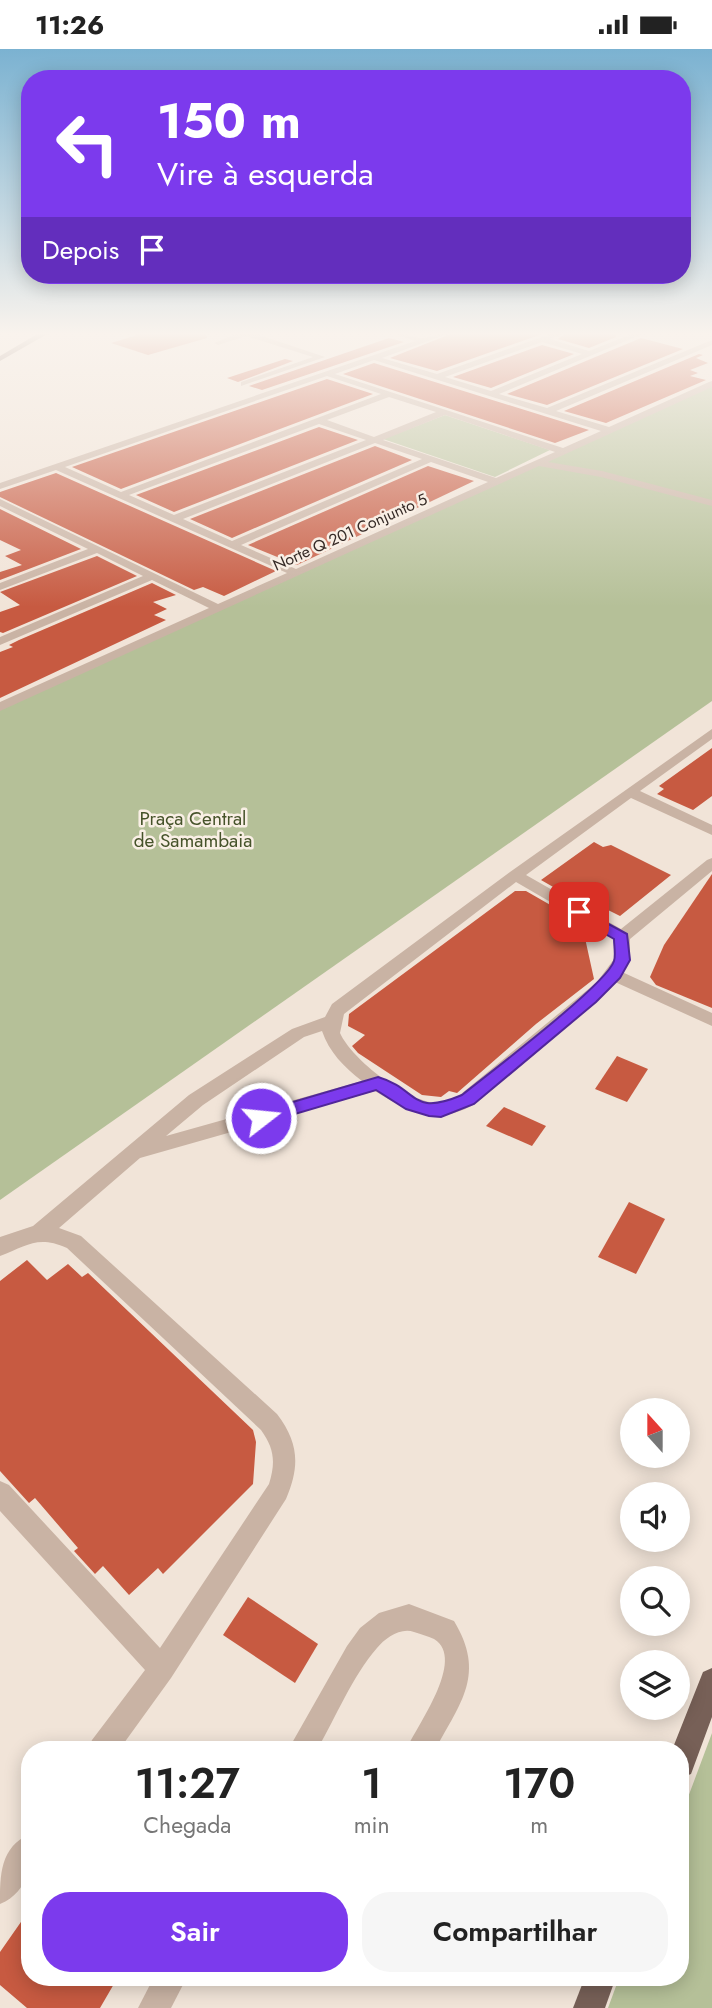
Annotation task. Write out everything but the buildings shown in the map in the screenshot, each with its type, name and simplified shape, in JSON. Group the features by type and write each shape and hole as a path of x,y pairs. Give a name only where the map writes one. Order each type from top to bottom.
{"main road":[{"path":"689,1743 712,1681"},
{"path":"589,2008 598,1986"}],"street":[{"path":"0,486 181,424"},
{"path":"121,495 311,424"},
{"path":"330,424 498,482"},
{"path":"174,519 413,424"},
{"path":"482,424 565,452"},
{"path":"590,424 611,431"},
{"name":"Norte Q 201 Conjunto 5","path":"0,707 625,424"},
{"path":"232,545 431,459"},
{"path":"539,463 602,474 712,503"},
{"path":"57,467 296,573"},
{"path":"0,502 218,608"},
{"path":"0,587 95,550"},
{"path":"0,576 12,582"},
{"path":"0,641 150,577"},
{"path":"622,937 622,960 614,975 478,1091 454,1107 441,1111 412,1105 378,1083 350,1060 331,1034 332,1021 338,1007 712,733"},
{"path":"631,792 712,831"},
{"path":"622,937 712,863"},
{"path":"515,875 622,937"},
{"path":"614,975 712,1020"},
{"path":"40,1232 196,1100 298,1033 332,1021"},
{"path":"133,1153 378,1083"},
{"path":"0,1247 14,1238 40,1232 57,1234 74,1242 268,1422 282,1439 286,1455 285,1474 278,1491 163,1669 109,1741"},
{"path":"0,1493 163,1669"},
{"path":"307,1741 369,1637 388,1622 409,1617 445,1630 453,1645 458,1666 455,1687 425,1741"},
{"path":"2,1879 21,1858"},
{"path":"154,2008 167,1986"}],"green space":[{"path":"421,424 473,424 550,450 495,477 383,439"},
{"name":"Praça Central de Samambaia","path":"622,424 712,424 712,701 0,1200 0,704"},
{"path":"712,1733 712,2008 608,2008 616,1986 689,1986 689,1795"}],"route":[{"path":"261,1118 378,1083 412,1105 429,1110 441,1111 468,1099 614,975 622,960 622,937 579,912"}]}
